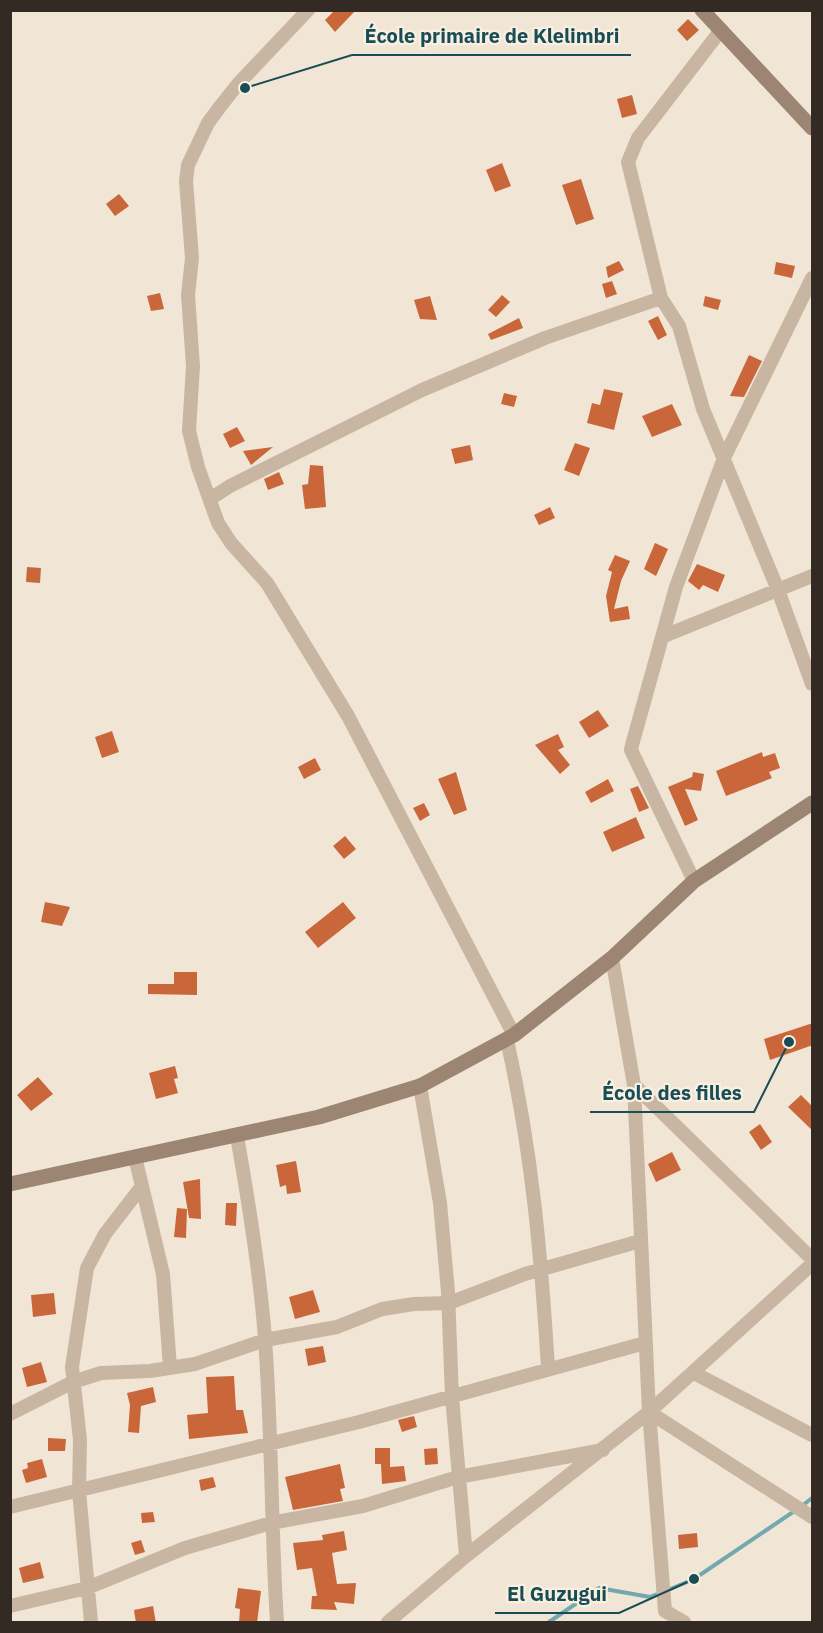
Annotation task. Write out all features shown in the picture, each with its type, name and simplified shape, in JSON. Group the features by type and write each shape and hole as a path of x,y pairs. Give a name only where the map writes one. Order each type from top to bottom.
{"street":[{"path":"308,10 225,100 208,123 188,165 186,182 192,258 188,310 193,366 188,418 198,467 225,534 267,583 348,716 511,1037 526,1126 542,1270 548,1368"},
{"path":"702,10 813,128"},
{"path":"721,30 638,138 628,162 661,298 679,326 703,409 778,590 813,684"},
{"path":"694,880 631,750 676,587 724,458 813,278"},
{"path":"210,499 230,486 422,390 527,345 661,298"},
{"path":"664,636 813,576"},
{"path":"10,1184 237,1136 337,1112 420,1086 511,1037 612,958 694,880 726,857 813,803"},
{"path":"612,958 634,1085 649,1412 665,1617 684,1623"},
{"path":"634,1085 813,1259"},
{"path":"420,1086 440,1203 449,1303 452,1397 466,1556"},
{"path":"237,1136 256,1243 265,1340 277,1623"},
{"path":"135,1156 163,1274 171,1367"},
{"path":"91,1623 79,1491 80,1440 72,1367 87,1268 100,1241 142,1186"},
{"path":"10,1414 73,1382 101,1373 150,1371 206,1362 265,1340 337,1327 401,1305 449,1303 525,1274 640,1241"},
{"path":"388,1623 466,1556 649,1412 813,1264"},
{"path":"10,1507 269,1442 359,1422 645,1343"},
{"path":"694,1373 813,1435"},
{"path":"649,1412 813,1517"},
{"path":"10,1606 87,1588 185,1548 271,1523 363,1506 458,1477 603,1450"}],"building":[{"path":"335,10 356,10 335,32 325,20"},
{"path":"688,19 699,30 687,41 677,30"},
{"path":"632,95 637,114 622,118 617,99"},
{"path":"502,163 511,186 495,192 486,170"},
{"path":"581,179 594,219 576,225 562,185"},
{"path":"119,194 129,206 115,216 106,204"},
{"path":"619,261 624,270 608,278 606,267"},
{"path":"776,262 795,266 792,278 774,274"},
{"path":"612,281 617,294 606,298 602,284"},
{"path":"160,293 164,309 151,311 147,296"},
{"path":"502,295 510,302 496,317 488,310"},
{"path":"430,296 437,320 420,319 414,300"},
{"path":"705,296 721,300 718,310 703,306"},
{"path":"658,316 667,335 658,340 648,321"},
{"path":"519,318 523,328 491,340 488,334"},
{"path":"749,355 762,361 744,397 730,396"},
{"path":"604,389 623,393 614,430 587,423 592,403 600,405"},
{"path":"504,393 517,396 514,407 501,404"},
{"path":"672,404 682,425 652,437 642,416"},
{"path":"237,427 245,441 230,448 223,434"},
{"path":"575,443 590,448 579,476 564,470"},
{"path":"470,445 473,460 455,464 451,449"},
{"path":"273,447 251,465 243,451"},
{"path":"310,465 323,466 326,507 305,509 302,485 308,484"},
{"path":"279,472 284,484 268,490 264,479"},
{"path":"550,507 555,518 539,525 534,515"},
{"path":"655,543 668,549 656,576 644,569"},
{"path":"615,555 630,561 621,581 614,609 628,606 630,619 610,622 606,596 612,572 608,570"},
{"path":"697,564 725,575 718,592 703,585 699,590 688,581"},
{"path":"27,567 41,568 40,583 26,582"},
{"path":"598,710 609,726 589,738 579,722"},
{"path":"112,731 119,752 102,758 95,737"},
{"path":"558,734 564,747 558,750 570,765 560,774 535,745"},
{"path":"762,752 763,757 775,753 780,768 769,772 772,778 726,796 716,771"},
{"path":"315,758 321,770 304,779 298,767"},
{"path":"456,772 467,810 454,815 438,779"},
{"path":"693,772 704,774 701,791 685,789 698,820 685,826 668,787 692,777"},
{"path":"608,779 614,791 591,803 585,792"},
{"path":"638,786 649,808 639,812 630,789"},
{"path":"424,803 430,815 420,821 413,808"},
{"path":"636,817 645,838 612,852 603,832"},
{"path":"345,836 356,849 344,859 333,846"},
{"path":"45,902 70,907 62,926 41,922"},
{"path":"343,902 356,918 318,948 305,932"},
{"path":"174,972 197,972 197,995 148,994 148,984 174,984"},
{"path":"813,1023 813,1045 770,1060 764,1039"},
{"path":"175,1066 178,1078 174,1079 178,1093 156,1099 149,1073"},
{"path":"38,1077 53,1094 31,1111 17,1095"},
{"path":"801,1095 813,1107 813,1131 788,1107"},
{"path":"760,1124 772,1142 761,1150 749,1132"},
{"path":"672,1152 681,1170 656,1182 648,1164"},
{"path":"296,1161 301,1192 287,1194 286,1185 280,1187 276,1165"},
{"path":"200,1179 201,1219 189,1218 183,1182"},
{"path":"226,1203 237,1203 236,1226 225,1225"},
{"path":"177,1208 187,1209 186,1238 174,1237"},
{"path":"313,1290 320,1312 295,1319 289,1297"},
{"path":"54,1293 56,1314 33,1317 31,1295"},
{"path":"323,1346 326,1362 308,1366 305,1349"},
{"path":"41,1362 47,1382 27,1387 22,1368"},
{"path":"234,1376 236,1410 243,1410 248,1433 189,1439 187,1415 208,1413 206,1377"},
{"path":"153,1387 156,1402 141,1406 139,1433 128,1432 130,1405 127,1393"},
{"path":"414,1416 417,1427 402,1432 398,1420"},
{"path":"48,1438 66,1439 65,1451 48,1451"},
{"path":"375,1448 390,1448 390,1467 404,1466 406,1481 382,1484 381,1464 375,1464"},
{"path":"437,1448 438,1464 425,1465 424,1449"},
{"path":"42,1459 47,1477 26,1483 22,1470 28,1468 27,1463"},
{"path":"340,1464 345,1488 340,1489 343,1501 293,1510 285,1477"},
{"path":"213,1477 216,1487 201,1491 199,1480"},
{"path":"153,1512 155,1522 142,1523 141,1513"},
{"path":"344,1531 347,1550 332,1553 337,1584 356,1583 354,1604 334,1602 337,1610 311,1609 312,1596 317,1596 312,1568 297,1570 293,1543 323,1540 322,1535"},
{"path":"697,1533 698,1547 679,1549 678,1535"},
{"path":"141,1540 145,1552 135,1555 131,1543"},
{"path":"40,1562 44,1578 23,1583 19,1568"},
{"path":"238,1588 261,1591 257,1623 239,1623 240,1609 235,1608"},
{"path":"153,1606 156,1623 136,1623 134,1610"}],"waterway":[{"path":"802,1506 812,1498"},
{"path":"668,1590 694,1579 796,1510"},
{"path":"549,1622 599,1588 650,1597 661,1593"}],"place":[{"name":"École primaire de Klelimbri","path":"245,88"},
{"name":"École des filles","path":"789,1042"},
{"name":"El Guzugui","path":"694,1579"}]}
